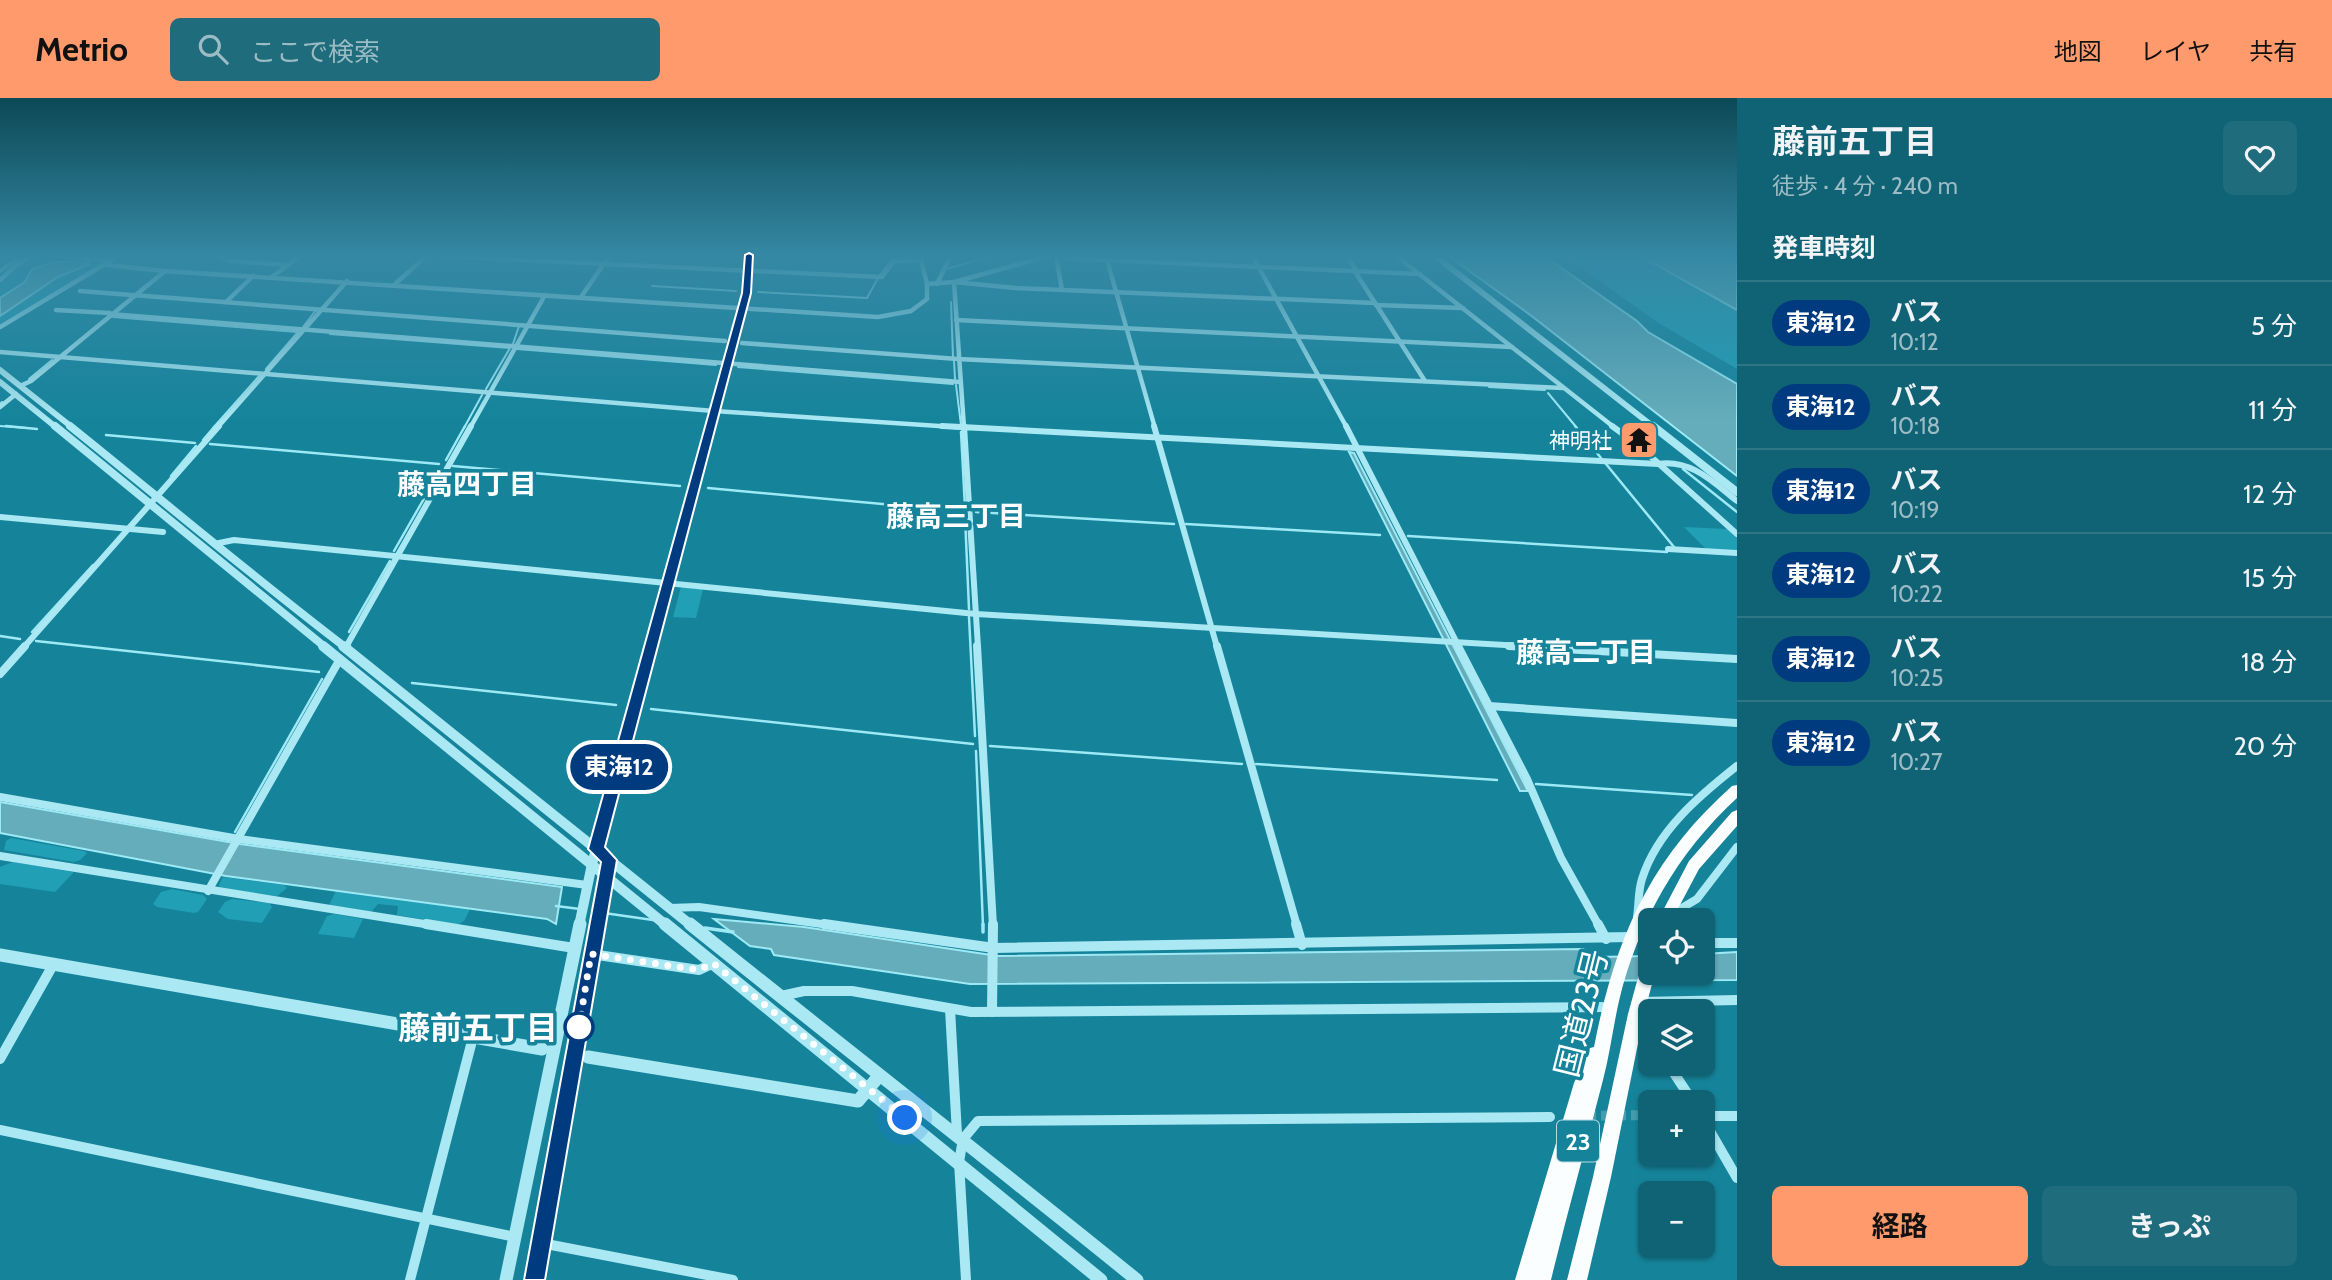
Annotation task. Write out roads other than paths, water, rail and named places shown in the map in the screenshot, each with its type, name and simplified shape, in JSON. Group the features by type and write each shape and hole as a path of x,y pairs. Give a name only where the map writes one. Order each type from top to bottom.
{"highway":[{"name":"国道23号","path":"1541,1280 1611,1004 1637,921 1675,854 1704,819 1737,790"},
{"path":"1672,908 1694,865 1737,816"},
{"name":"国道23号","path":"1577,1280 1644,985"},
{"path":"1525,1280 1582,1083 1605,1034"}],"street":[{"path":"0,327 29,310"},
{"path":"58,310 960,382"},
{"path":"0,407 114,310"},
{"path":"0,674 321,310"},
{"path":"337,310 725,341"},
{"path":"346,648 536,310"},
{"path":"506,1280 592,864 742,310"},
{"path":"767,310 890,316 912,310"},
{"path":"955,310 976,614 993,951 992,1012"},
{"path":"1122,310 1302,945"},
{"path":"1281,310 1294,334 1299,336 1320,376 1450,642 1489,706 1527,779 1562,858 1606,939"},
{"path":"1379,310 1425,381"},
{"path":"1467,310 1596,416 1638,445 1737,534"},
{"path":"1505,310 1737,492"},
{"path":"956,320 1512,347"},
{"path":"741,343 958,359 1563,388"},
{"path":"0,352 714,411 965,428 1679,463 1737,501"},
{"path":"0,370 15,394"},
{"path":"0,382 346,648 1138,1280"},
{"path":"0,396 15,394"},
{"path":"154,501 340,659 592,864 605,880 640,903 1101,1280"},
{"path":"0,517 163,532"},
{"path":"214,544 234,540 976,614 1737,659"},
{"path":"1668,549 1737,553"},
{"path":"208,891 340,659"},
{"path":"1489,706 1737,723"},
{"path":"1637,921 1642,879 1661,843 1704,791 1737,766"},
{"path":"0,797 239,839 587,885"},
{"path":"1682,908 1697,898 1737,847"},
{"path":"0,856 574,948"},
{"path":"535,1280 591,954 610,860"},
{"path":"670,908 699,906 993,951 1631,937"},
{"path":"1715,943 1737,943"},
{"path":"591,954 699,970 713,963"},
{"path":"0,955 542,1049"},
{"path":"0,1059 53,965"},
{"path":"780,996 799,991 868,993 950,1009 992,1012 1611,1004"},
{"path":"1637,1008 1737,1000"},
{"path":"950,1009 960,1136 965,1280"},
{"path":"410,1280 473,1037"},
{"path":"588,1057 858,1101 879,1076"},
{"path":"1715,1117 1737,1116"},
{"path":"960,1136 978,1121 1550,1117"},
{"path":"0,1130 514,1237"},
{"path":"1715,1139 1737,1178"},
{"path":"541,1243 733,1280"}],"water":[{"path":"1524,310 1622,310 1648,332 1737,384 1737,476"},
{"path":"1349,452 1354,453 1528,791 1520,791"},
{"path":"0,802 240,844 562,887 556,924 547,919 226,876 0,833"},
{"path":"714,919 804,927 998,956 1583,949 1595,957 1638,956 1638,981 970,984 774,955 771,949 750,946"},
{"path":"1737,952 1737,980 1715,980 1715,953"}],"waterway":[{"path":"303,327 316,310"},
{"path":"951,310 953,357"},
{"path":"113,317 298,332 266,369"},
{"path":"513,344 519,326"},
{"path":"330,334 510,348 486,389"},
{"path":"517,349 716,365"},
{"path":"29,379 52,360"},
{"path":"954,361 955,379"},
{"path":"738,367 953,384"},
{"path":"213,428 259,376"},
{"path":"956,385 961,425"},
{"path":"1489,387 1545,390"},
{"path":"1548,393 1577,428"},
{"path":"464,428 482,395"},
{"path":"0,426 26,428"},
{"path":"6,426 26,428"},
{"path":"203,440 215,426"},
{"path":"446,460 465,426"},
{"path":"1575,426 1601,458"},
{"path":"26,428 37,429"},
{"path":"961,432 965,508"},
{"path":"106,435 195,443"},
{"path":"210,444 439,464"},
{"path":"171,476 196,446"},
{"path":"1606,464 1674,547"},
{"path":"453,466 680,486"},
{"path":"394,551 441,469"},
{"path":"1683,469 1737,512"},
{"path":"708,488 959,511"},
{"path":"976,512 1174,524"},
{"path":"965,516 969,609"},
{"path":"1186,524 1380,535"},
{"path":"1408,536 1667,552"},
{"path":"349,632 390,561"},
{"path":"32,632 93,565"},
{"path":"969,617 975,736"},
{"path":"0,636 20,639"},
{"path":"36,641 319,672"},
{"path":"235,832 322,679"},
{"path":"412,683 616,705"},
{"path":"651,709 973,744"},
{"path":"990,746 1242,764"},
{"path":"976,751 983,926"},
{"path":"1256,764 1497,780"},
{"path":"1536,784 1692,795"},
{"path":"556,906 580,909"},
{"path":"604,913 653,920"},
{"path":"983,926 983,932"},
{"path":"705,928 733,932"}],"tunnel":[{"path":"1586,1116 1638,1115"}],"place":[{"name":"神明社","path":"1639,440"},
{"name":"藤前五丁目","path":"579,1027"}],"district":[{"name":"藤高四丁目","path":"467,484"},
{"name":"藤高三丁目","path":"956,516"},
{"name":"藤高二丁目","path":"1586,652"}]}
